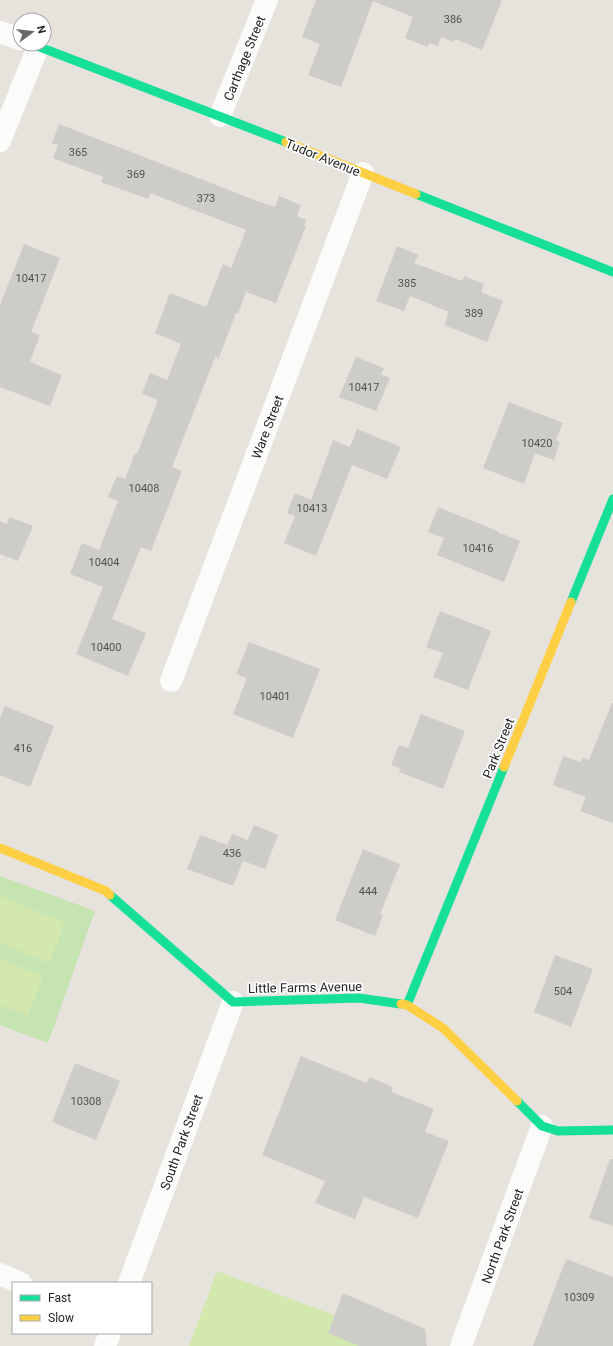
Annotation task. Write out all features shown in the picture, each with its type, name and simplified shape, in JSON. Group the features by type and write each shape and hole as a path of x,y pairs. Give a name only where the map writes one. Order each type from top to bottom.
{"street":[{"name":"Carthage Street","path":"220,116 267,0"},
{"name":"Tudor Avenue","path":"0,32 12,36"},
{"name":"Tudor Avenue","path":"52,51 220,116 613,272"},
{"path":"0,141 27,52"},
{"name":"Ware Street","path":"171,681 363,173"},
{"name":"Park Street","path":"407,1005 613,500"},
{"name":"Little Farms Avenue","path":"0,848 106,891 233,1002 359,998 407,1005 443,1028 542,1126"},
{"name":"South Park Street","path":"129,1282 233,1002"},
{"path":"542,1126 558,1131 613,1130"},
{"name":"North Park Street","path":"461,1346 542,1126"},
{"path":"0,1274 20,1282"},
{"path":"105,1346 110,1334"}],"green space":[{"path":"0,876 95,911 48,1043 0,1025"},
{"path":"0,896 65,923 49,963 0,943"},
{"path":"0,958 43,976 28,1016 0,1005"},
{"path":"217,1271 401,1340 403,1346 189,1346"}],"building":[{"path":"316,0 502,0 482,50 455,39 454,42 441,37 438,46 429,43 428,47 405,38 413,17 373,1 341,87 308,75 320,44 302,37"},
{"path":"59,124 275,207 279,196 301,205 297,216 306,220 304,225 306,226 276,303 246,292 238,314 236,313 218,360 216,355 172,467 182,471 151,551 141,547 112,619 146,633 128,676 76,654 103,587 70,574 82,543 99,550 118,501 108,497 117,476 125,479 135,453 137,454 158,400 142,394 150,373 167,380 181,344 155,333 170,293 206,307 223,264 231,268 246,230 150,193 148,199 101,182 103,177 53,158 58,145 52,143"},
{"path":"24,244 60,258 31,332 40,335 30,362 62,375 50,406 0,387 0,305"},
{"path":"397,246 418,255 414,263 462,281 464,276 484,284 481,292 503,301 487,342 444,325 449,312 410,296 404,311 376,301"},
{"path":"356,357 384,368 381,374 390,378 376,411 339,397"},
{"path":"509,402 563,423 556,440 560,442 554,460 535,453 524,484 483,468"},
{"path":"357,429 401,447 387,479 352,465 316,556 284,543 295,516 287,513 295,493 311,500 333,440 350,447"},
{"path":"438,507 520,541 504,582 437,555 444,538 428,532"},
{"path":"9,517 33,526 18,561 0,554 0,521 7,524"},
{"path":"440,611 491,631 468,690 433,677 443,653 426,647"},
{"path":"249,642 320,669 293,738 233,714 247,678 236,674"},
{"path":"612,703 613,823 580,811 586,797 553,785 563,756 581,762 582,758 589,760"},
{"path":"5,706 54,726 30,787 0,775 0,718"},
{"path":"421,714 465,731 443,789 399,772 400,768 391,765 399,745 408,748"},
{"path":"254,825 278,835 265,869 243,861 233,886 187,869 200,835 227,845 232,834 248,840"},
{"path":"363,849 400,864 380,914 383,915 375,936 335,920"},
{"path":"555,955 593,969 571,1027 534,1012"},
{"path":"301,1056 367,1083 369,1077 393,1087 391,1092 434,1109 425,1132 449,1141 418,1218 364,1197 355,1219 315,1203 325,1181 262,1155"},
{"path":"75,1063 120,1081 96,1140 52,1122"},
{"path":"610,1159 613,1159 613,1226 589,1218"},
{"path":"566,1259 613,1277 613,1346 533,1346"},
{"path":"343,1293 425,1329 427,1346 359,1346 328,1333"}],"traffic: fast":[{"path":"52,52 286,142"},
{"path":"416,194 613,272"},
{"path":"571,602 613,499"},
{"path":"407,1005 504,767"},
{"path":"110,895 233,1002 359,998 401,1004"},
{"path":"517,1101 542,1126 558,1131 613,1130"}],"traffic: slow":[{"path":"286,142 416,194"},
{"path":"504,767 571,602"},
{"path":"0,848 106,891 110,895"},
{"path":"401,1004 407,1005 443,1028 517,1101"}]}
